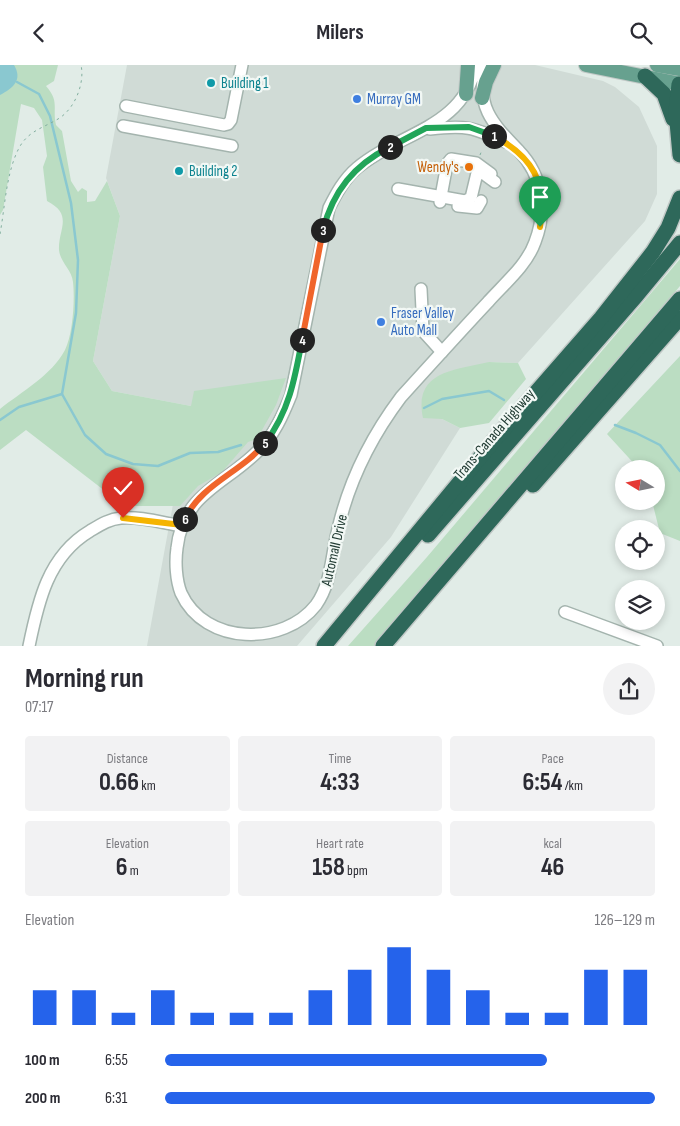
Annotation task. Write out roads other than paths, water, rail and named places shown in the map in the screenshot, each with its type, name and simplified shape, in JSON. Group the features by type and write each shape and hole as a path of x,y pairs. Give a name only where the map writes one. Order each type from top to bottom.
{"highway":[{"path":"645,76 664,94 677,129"},
{"path":"680,78 677,129 680,155"},
{"path":"324,646 497,437 601,318 653,252 668,228 680,198"},
{"name":"Trans-Canada Highway","path":"332,646 680,243"},
{"path":"383,646 680,299"},
{"path":"383,646 556,461 680,318"}],"main road":[{"path":"466,94 468,65"},
{"path":"482,98 486,82 494,65"},
{"path":"586,65 645,76 680,78"},
{"path":"657,65 680,78"}],"street":[{"path":"126,106 224,125 228,124 231,119 242,65"},
{"name":"Automall Drive","path":"476,65 472,83 466,94 452,111 426,128 378,153 355,169 339,188 329,208 323,229 291,395 282,417 259,450 193,504 182,525 177,547 176,564 181,593 198,616 212,626 247,638 265,638 280,634 305,619 325,592 346,502 364,454 387,415 401,397 517,270 535,245 543,205 537,179 529,163 510,144 490,119 482,98 486,65"},
{"path":"123,125 232,146"},
{"name":"Automall Drive","path":"426,128 469,127 486,132 510,144"},
{"path":"441,193 447,164 452,159 479,164 490,173 495,182 484,174 477,173 468,201 441,193 419,193 398,189 402,195 441,193 477,208 482,201"},
{"path":"421,289 423,331 442,352"},
{"path":"29,646 38,603 48,579 56,563 69,547 83,535 106,522 123,518 182,525"},
{"path":"565,612 657,646"}],"water":[{"path":"0,65 14,65 17,70 17,79 13,86 0,95"}],"waterway":[{"path":"17,82 39,94 50,116 71,203 78,260 76,313 62,394 85,435 106,454 133,464 158,466 190,453 218,452 241,445"},
{"path":"424,408 442,399 489,391 504,400"},
{"path":"0,420 19,407 62,394"},
{"path":"615,425 660,445 680,471"}],"place":[{"name":"Building 1","path":"211,83"},
{"name":"Murray GM","path":"357,99"},
{"name":"Wendy's","path":"469,167"},
{"name":"Building 2","path":"179,171"},
{"name":"Fraser Valley Auto Mall","path":"381,322"}]}
